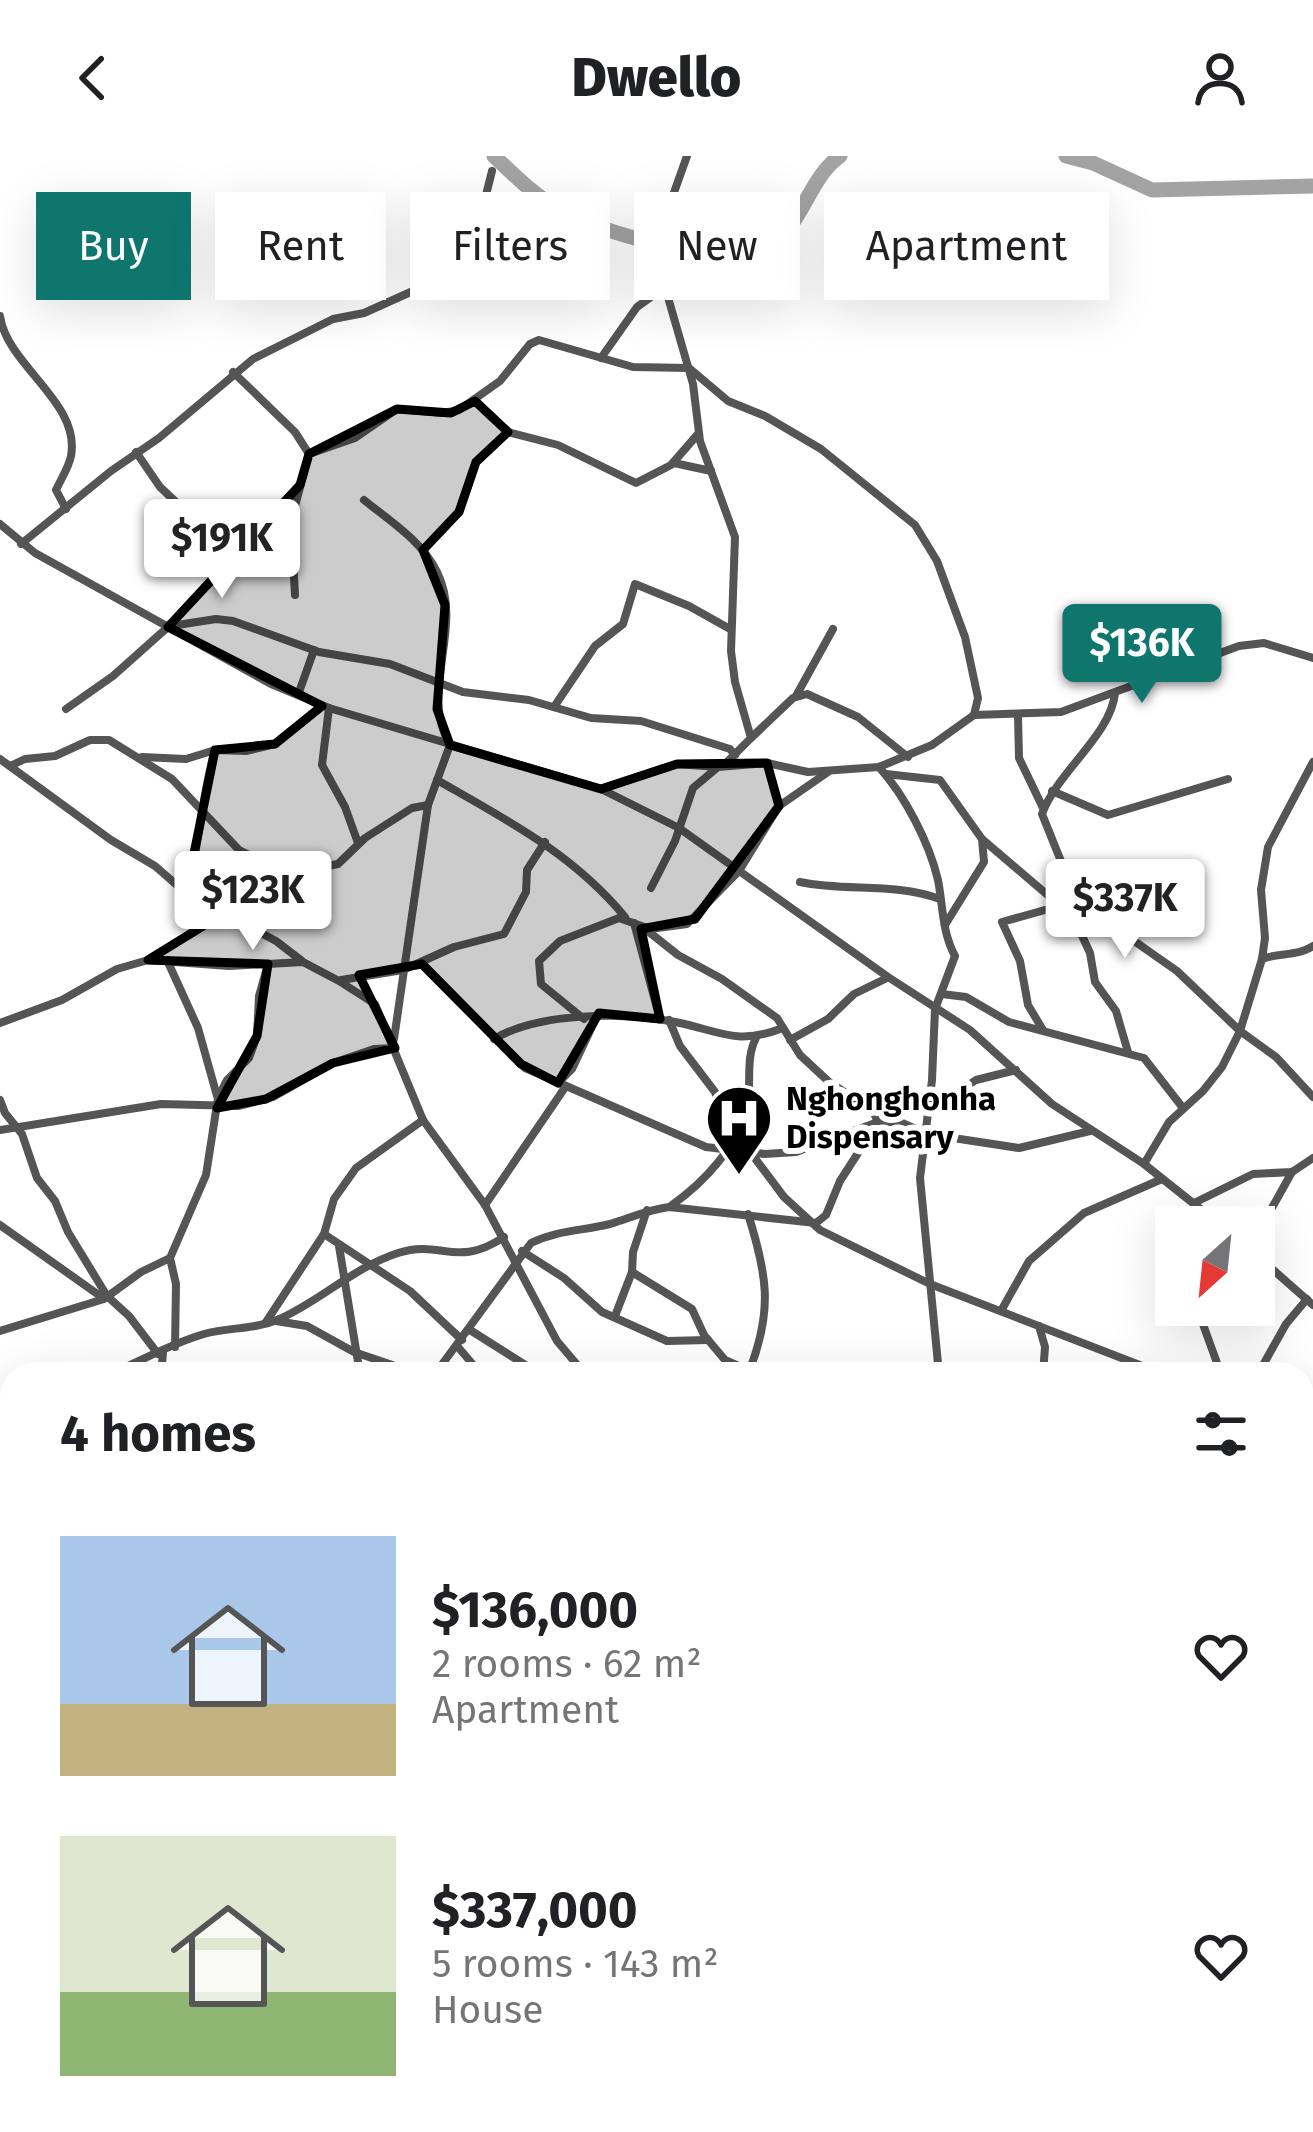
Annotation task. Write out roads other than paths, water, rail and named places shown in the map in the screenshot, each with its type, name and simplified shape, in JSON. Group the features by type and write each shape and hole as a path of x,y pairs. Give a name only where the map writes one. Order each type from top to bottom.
{"street":[{"path":"674,192 686,156"},
{"path":"21,544 159,438 233,372 333,320 364,313 444,277 479,223 492,171"},
{"path":"601,358 647,300"},
{"path":"669,300 688,368 698,434 737,553 732,630 735,682 751,738"},
{"path":"0,316 7,341 48,390 68,431 70,458 56,490 66,509"},
{"path":"309,454 363,434 397,409 452,413 500,381 530,344 539,340 648,370 688,368 728,401 765,416 821,449 915,525 937,560 965,637 978,698 974,715"},
{"path":"233,372 295,432 309,454 291,521 296,595"},
{"path":"475,401 508,432 558,445 636,483 673,463 698,434"},
{"path":"423,550 459,512 476,462 508,432"},
{"path":"136,452 177,503 244,545"},
{"path":"673,463 711,471"},
{"path":"66,709 113,676 168,627 300,485"},
{"path":"364,500 423,550 437,572 445,605 438,718 450,745 428,805 394,1044"},
{"path":"0,524 21,544 298,695 601,789 679,828 970,1030 1052,1104 1144,1164 1195,1206"},
{"path":"554,707 595,646 623,623 635,584 732,630"},
{"path":"168,627 232,621 314,650 390,664 470,693 518,698 591,718 661,726 735,754"},
{"path":"651,888 693,788 795,697 832,629"},
{"path":"883,771 974,715 1061,712 1239,646 1264,644 1313,658"},
{"path":"298,695 314,650"},
{"path":"1043,809 1108,717 1115,693"},
{"path":"795,697 807,694 858,717 908,757"},
{"path":"139,757 186,758 215,749 246,751 275,744 326,707"},
{"path":"326,707 322,764 358,843"},
{"path":"1018,716 1019,758 1077,901 1078,927 1090,953 1095,982 1116,1011 1128,1052"},
{"path":"10,766 55,756 95,739 109,740 172,779 238,850 286,874"},
{"path":"186,893 215,749"},
{"path":"0,759 186,893 276,941 375,1004 423,1120 520,1255 557,1341 575,1362"},
{"path":"1144,1164 1169,1122 1214,1078 1240,1031 1262,959 1265,859 1313,762"},
{"path":"601,789 677,764 883,771 940,780 982,838 1058,904"},
{"path":"767,764 779,806"},
{"path":"883,771 930,858 955,962 935,1010 920,1187 937,1362"},
{"path":"584,1019 541,984 539,961 566,938 634,923 687,924 739,871 779,806 828,772"},
{"path":"1052,791 1108,815 1228,779"},
{"path":"436,780 545,842 579,868 634,923 687,962 746,994 784,1028 828,1081 873,1111 878,1122"},
{"path":"0,1023 62,1000 117,969 148,960 286,874 338,864 358,843 412,808 428,805"},
{"path":"944,927 983,868 982,838"},
{"path":"339,981 403,970 454,947 478,944 507,932 526,892 527,870 545,842"},
{"path":"800,882 838,889 898,888 941,900"},
{"path":"1043,1030 1028,1005 1020,961 1002,922 1077,901 1177,971 1240,1031 1276,1057 1313,1097"},
{"path":"634,923 664,1020 715,1092 739,1153"},
{"path":"1262,959 1294,955 1313,946"},
{"path":"148,960 218,966 304,962"},
{"path":"167,960 198,1028 217,1103"},
{"path":"0,1331 105,1298 177,1251 181,1228 206,1175 217,1103 227,1080 249,1058 260,1028 260,996 268,964"},
{"path":"422,964 525,1068 672,1135 726,1151 796,1152 878,1122 1025,1148 1092,1130"},
{"path":"790,1040 828,1019 864,988 888,977"},
{"path":"942,994 966,997 1009,1022 1144,1058 1183,1108"},
{"path":"494,1039 513,1029 599,1013 664,1020 729,1036 756,1038 784,1028"},
{"path":"485,1204 572,1069 599,1013"},
{"path":"669,1207 695,1187 734,1136 747,1106 750,1053 756,1038"},
{"path":"0,1130 161,1104 273,1097 333,1063 394,1044"},
{"path":"929,1111 976,1080 1016,1070"},
{"path":"0,1100 18,1126 37,1178 55,1201 105,1298"},
{"path":"265,1324 324,1234 334,1199 356,1168 423,1120"},
{"path":"810,1224 826,1215 840,1180 878,1122"},
{"path":"751,1153 810,1224"},
{"path":"1273,1206 1292,1172 1313,1158"},
{"path":"1193,1204 1253,1174 1292,1172"},
{"path":"1001,1311 1029,1262 1084,1213 1163,1178"},
{"path":"445,1362 520,1255 554,1233 603,1226 669,1207 810,1224 929,1284 1131,1362"},
{"path":"615,1316 647,1210"},
{"path":"748,1214 767,1292 756,1362"},
{"path":"0,1225 129,1316 161,1353 161,1362"},
{"path":"324,1234 410,1291 473,1362"},
{"path":"139,1362 214,1331 276,1321 369,1266 413,1250 476,1253 504,1237"},
{"path":"338,1244 356,1362"},
{"path":"520,1255 564,1278 595,1308 667,1341 708,1340"},
{"path":"170,1258 176,1284 175,1347"},
{"path":"1265,1362 1286,1324 1310,1302 1275,1271"},
{"path":"632,1272 692,1309 708,1340 729,1362"},
{"path":"276,1321 307,1326 384,1362"},
{"path":"1039,1326 1044,1362"},
{"path":"1203,1326 1216,1362"},
{"path":"470,1330 521,1362"}],"waterway":[{"path":"494,156 542,198 574,217 642,240 729,257 763,249 784,234 821,176 840,156"},
{"path":"1066,156 1152,190 1313,186"}],"place":[{"name":"Nghonghonha Dispensary","path":"739,1177"}]}
